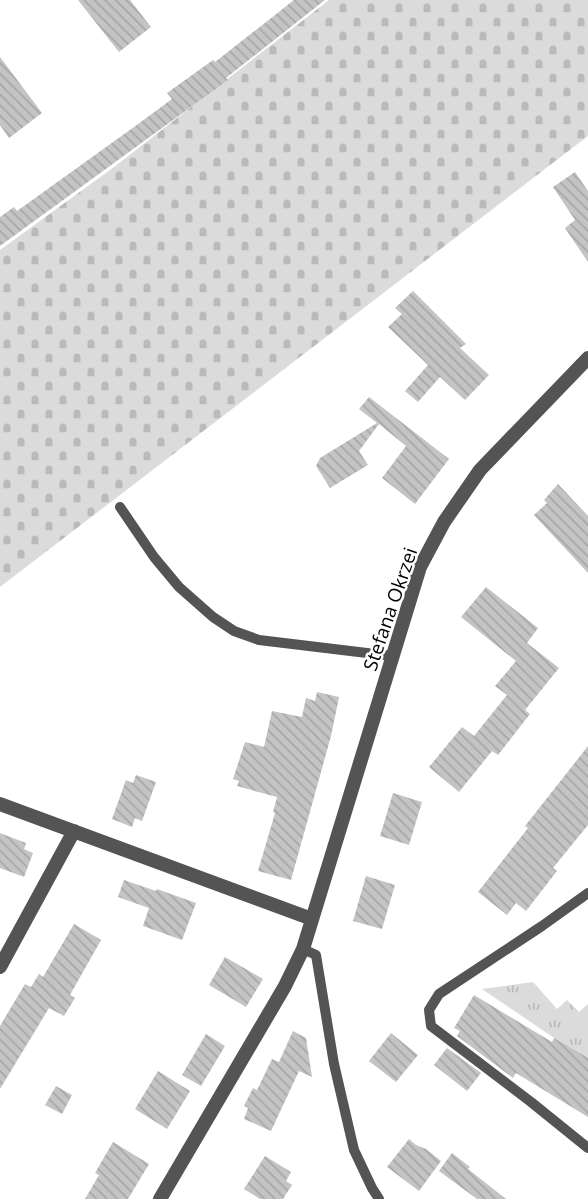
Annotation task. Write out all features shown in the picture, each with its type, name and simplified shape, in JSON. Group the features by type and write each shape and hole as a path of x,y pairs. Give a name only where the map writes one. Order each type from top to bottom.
{"street":[{"name":"Stefana Okrzei","path":"160,1199 285,986 303,948 420,567 444,522 480,470 588,358"},
{"path":"0,804 313,919"},
{"path":"0,967 74,831"}],"lane":[{"path":"120,507 179,587 213,617 234,631 260,640 392,656"},
{"path":"588,892 439,994 429,1010 431,1026 531,1101 588,1148"},
{"path":"303,948 316,955 334,1064 354,1150 379,1199"}],"green space":[{"path":"329,0 588,0 588,136 0,587 0,250 114,167"},
{"path":"533,982 557,1009 567,1000 579,1012 588,1004 588,1061 482,989"}],"building":[{"path":"78,0 130,0 151,27 119,52"},
{"path":"294,0 325,0 226,78 228,80 0,246 0,217 14,207 17,211 172,99 167,93 213,60 215,62"},
{"path":"0,57 42,113 9,138 0,125"},
{"path":"575,172 588,191 588,262 565,228 575,220 553,187"},
{"path":"413,291 466,344 460,348 489,375 465,400 440,377 418,402 405,391 428,365 388,327 402,314 395,308"},
{"path":"369,397 449,459 415,504 382,478 406,446 379,424 359,451 368,465 330,488 316,466 320,458 377,423 359,409"},
{"path":"558,484 588,516 588,573 534,515 547,503 544,500"},
{"path":"486,587 538,628 527,643 559,668 525,710 530,714 498,755 492,751 459,792 429,767 462,727 474,736 507,695 495,686 516,661 461,617"},
{"path":"317,692 339,697 331,736 291,880 258,871 277,797 237,786 239,781 233,779 245,742 264,747 272,711 302,717 306,698 315,701"},
{"path":"588,746 588,825 553,868 557,871 526,911 516,903 507,915 478,892 528,828 525,826"},
{"path":"136,775 156,782 142,821 135,818 132,827 112,819 126,780 133,783"},
{"path":"393,793 422,802 409,845 380,836"},
{"path":"0,833 26,843 24,849 33,853 24,877 0,868"},
{"path":"366,876 395,885 382,929 353,921"},
{"path":"124,880 196,903 182,940 143,926 149,908 118,897"},
{"path":"74,924 101,940 70,995 75,998 64,1016 49,1008 0,1089 0,1026 25,984 31,987 39,974 43,977"},
{"path":"225,957 263,979 246,1007 209,985"},
{"path":"474,995 552,1042 554,1038 588,1058 588,1117 516,1073 513,1078 457,1036 460,1031 454,1028"},
{"path":"293,1031 306,1038 312,1077 299,1071 271,1131 244,1119 248,1108 244,1106 253,1088 257,1090 272,1059 279,1062"},
{"path":"391,1033 418,1055 396,1082 369,1061"},
{"path":"206,1034 225,1046 201,1086 182,1075"},
{"path":"447,1048 481,1073 467,1091 434,1065"},
{"path":"158,1071 190,1091 167,1129 135,1109"},
{"path":"56,1086 72,1095 62,1114 45,1105"},
{"path":"409,1139 441,1161 419,1191 387,1167"},
{"path":"113,1142 149,1164 128,1199 85,1199 99,1175 95,1173"},
{"path":"452,1153 506,1199 477,1199 439,1171"},
{"path":"265,1156 291,1172 286,1181 292,1185 283,1199 260,1199 244,1189"}]}
